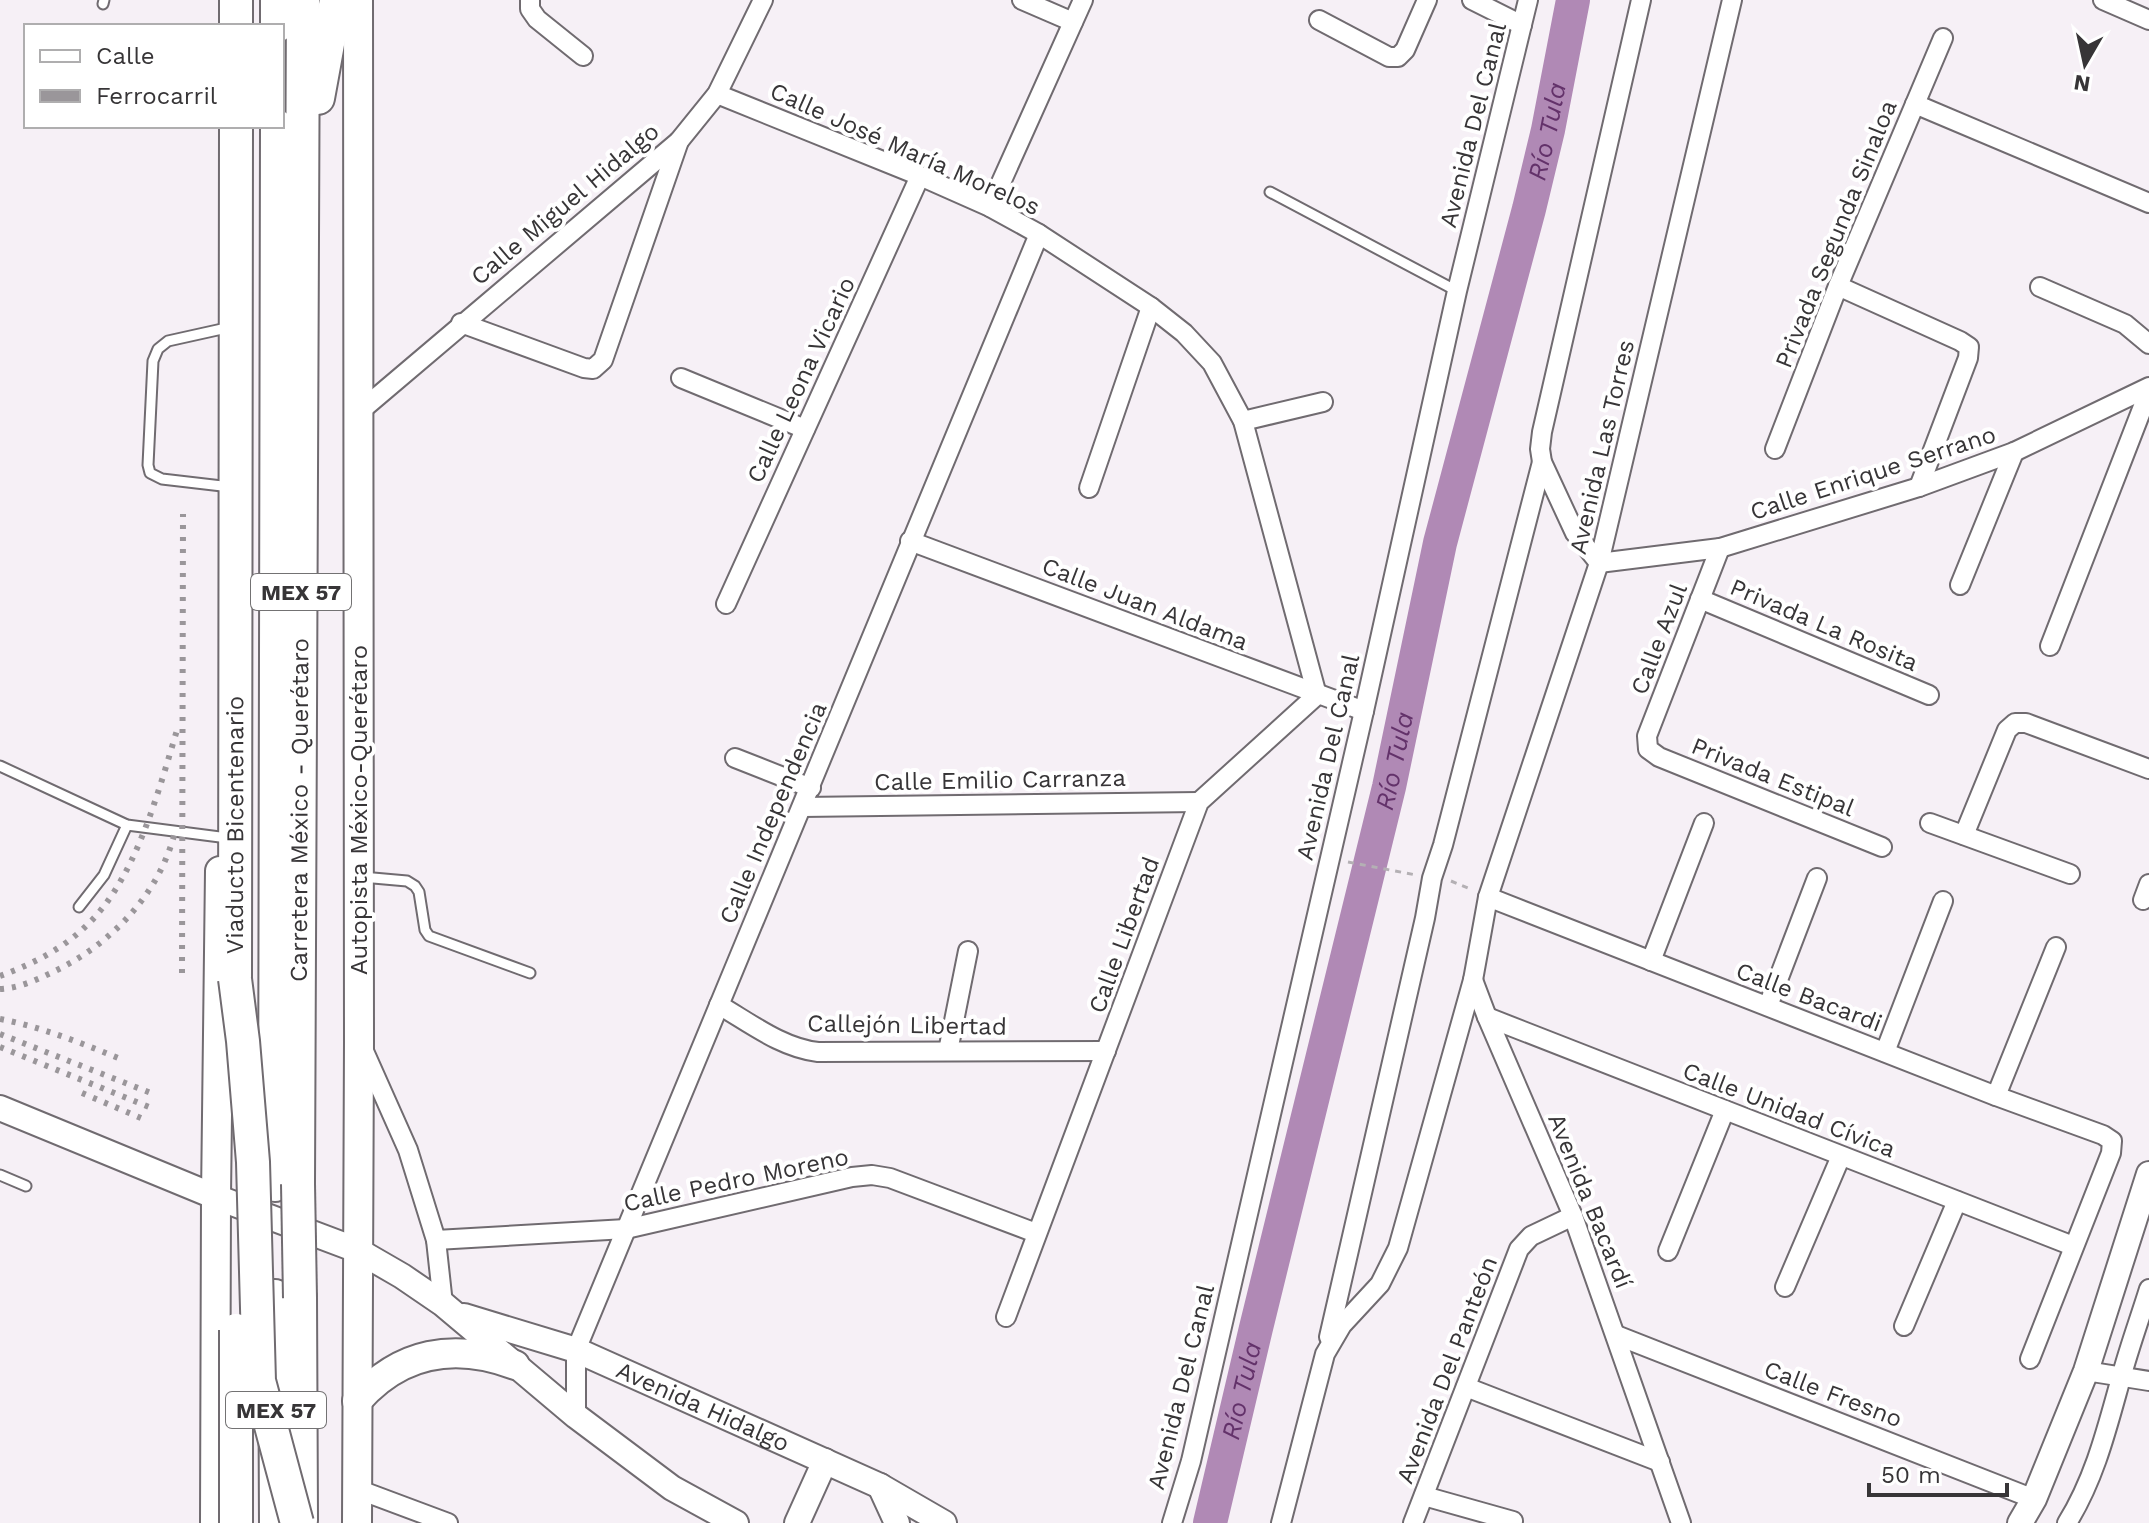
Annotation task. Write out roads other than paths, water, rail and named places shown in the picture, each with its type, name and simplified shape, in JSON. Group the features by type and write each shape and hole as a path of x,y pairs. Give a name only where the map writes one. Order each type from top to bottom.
{"highway":[{"path":"236,0 236,24"},
{"path":"277,0 277,24"},
{"name":"Carretera México - Querétaro","path":"286,1184 303,183 303,0"},
{"path":"303,183 336,0"},
{"name":"Viaducto Bicentenario","path":"236,128 236,1523"},
{"name":"Carretera México - Querétaro","path":"277,128 286,1184 299,1523"},
{"path":"235,979 252,1148 259,1381 299,1523"},
{"name":"Carretera México - Querétaro","path":"276,1523 288,1297"}],"main road":[{"path":"226,0 226,24"},
{"name":"Autopista México-Querétaro","path":"357,1523 358,0"},
{"path":"215,1523 225,128"},
{"name":"Avenida Hidalgo","path":"0,1108 216,1197 357,1250 448,1308 576,1416 672,1488 736,1523"},
{"path":"2020,1523 2034,1499 2086,1371 2149,1174"},
{"name":"Avenida Hidalgo","path":"448,1308 576,1350 880,1486 944,1523"},
{"path":"357,1401 395,1368 427,1356 472,1353 515,1365"},
{"path":"797,1523 825,1461"},
{"path":"880,1486 897,1523"}],"street":[{"path":"530,0 530,9 537,19 583,56"},
{"path":"1022,0 1073,22"},
{"path":"990,207 1083,0"},
{"path":"1319,20 1389,57 1398,57 1405,50 1427,0"},
{"path":"1472,0 1522,25"},
{"name":"Avenida Del Canal","path":"1172,1523 1191,1461 1364,711 1457,291 1528,0"},
{"path":"1599,563 1575,533 1542,462 1540,449 1641,0"},
{"name":"Avenida Las Torres","path":"1488,897 1599,563 1732,0"},
{"path":"2105,0 2149,20"},
{"name":"Calle Miguel Hidalgo","path":"358,413 679,141 717,94 761,1"},
{"name":"Privada Segunda Sinaloa","path":"1775,449 1838,286 1943,38"},
{"name":"Calle José María Morelos","path":"717,94 990,207 1039,234 1151,307 1184,333 1212,363 1243,421 1317,695"},
{"path":"1915,104 2149,203"},
{"path":"461,323 593,369 603,360 679,141"},
{"name":"Calle Leona Vicario","path":"726,604 920,176"},
{"name":"Calle Independencia","path":"576,1416 576,1350 1039,234"},
{"path":"1838,286 1969,347 1968,358 1919,487"},
{"path":"2040,287 2125,324 2149,344"},
{"path":"1089,488 1151,307"},
{"path":"681,378 805,429"},
{"path":"2050,646 2149,389"},
{"name":"Calle Enrique Serrano","path":"1599,563 1720,548 1919,487 2014,452 2149,389"},
{"path":"1243,421 1323,402"},
{"path":"1960,585 2014,452"},
{"path":"1281,1523 1325,1354 1425,918 1441,880 1443,845 1542,462"},
{"name":"Calle Juan Aldama","path":"910,541 1364,711"},
{"name":"Calle Azul","path":"1648,749 1647,736 1720,548"},
{"name":"Privada La Rosita","path":"1700,599 1929,695"},
{"name":"Calle Libertad","path":"1006,1317 1199,802 1317,695"},
{"path":"1964,835 2007,730 2015,723 2026,723 2149,769"},
{"name":"Privada Estipal","path":"1648,749 1659,757 1882,847"},
{"path":"735,758 811,788"},
{"name":"Calle Emilio Carranza","path":"802,807 1199,802"},
{"path":"1651,961 1704,823"},
{"path":"1930,823 2070,874"},
{"path":"1768,1006 1817,878"},
{"path":"1325,1354 1342,1325 1380,1284 1398,1248 1473,980 1488,897"},
{"name":"Calle Bacardi","path":"1488,897 2103,1135 2112,1141 2111,1153 2073,1246"},
{"path":"1885,1052 1943,901"},
{"path":"1996,1096 2056,947"},
{"path":"948,1051 968,951"},
{"name":"Avenida Bacardí","path":"1473,980 1573,1216 1681,1523"},
{"name":"Callejón Libertad","path":"719,1005 800,1050 1106,1051"},
{"name":"Calle Unidad Cívica","path":"1487,1017 2073,1246"},
{"path":"359,1041 408,1150 436,1240 448,1308"},
{"path":"1668,1251 1725,1110"},
{"path":"1785,1287 1841,1156"},
{"name":"Calle Pedro Moreno","path":"436,1240 626,1229 872,1175 890,1178 1036,1233"},
{"path":"1904,1326 1957,1201"},
{"name":"Avenida Del Panteón","path":"1413,1523 1519,1249 1531,1236 1573,1216"},
{"path":"2030,1359 2073,1246"},
{"path":"2067,1523 2092,1475 2149,1289"},
{"name":"Calle Fresno","path":"1616,1335 2034,1499"},
{"path":"2086,1371 2119,1386 2149,1381"},
{"path":"1466,1387 1660,1462"},
{"path":"357,1489 448,1523"},
{"path":"1424,1496 1513,1521"}],"lane":[{"path":"1270,192 1457,291"},
{"path":"222,329 168,341 158,349 153,361 148,465 150,473 162,479 222,486"},
{"path":"0,766 127,825 220,837"},
{"path":"79,907 104,875 127,825"},
{"path":"359,876 407,881 419,892 425,930 429,936 530,973"},
{"path":"0,1175 26,1186"}],"waterway":[{"name":"Río Tula","path":"1210,1523 1389,787 1440,543 1548,130 1573,0"}],"railway":[{"path":"182,973 183,514"},
{"path":"0,976 55,950 76,935 103,908 132,860 143,834 178,727"},
{"path":"0,989 34,981 53,972 94,948 112,932 129,916 157,877 175,832"},
{"path":"0,1019 45,1031 118,1058"},
{"path":"0,1034 156,1095"},
{"path":"0,1047 154,1109"},
{"path":"82,1093 148,1121"}]}
